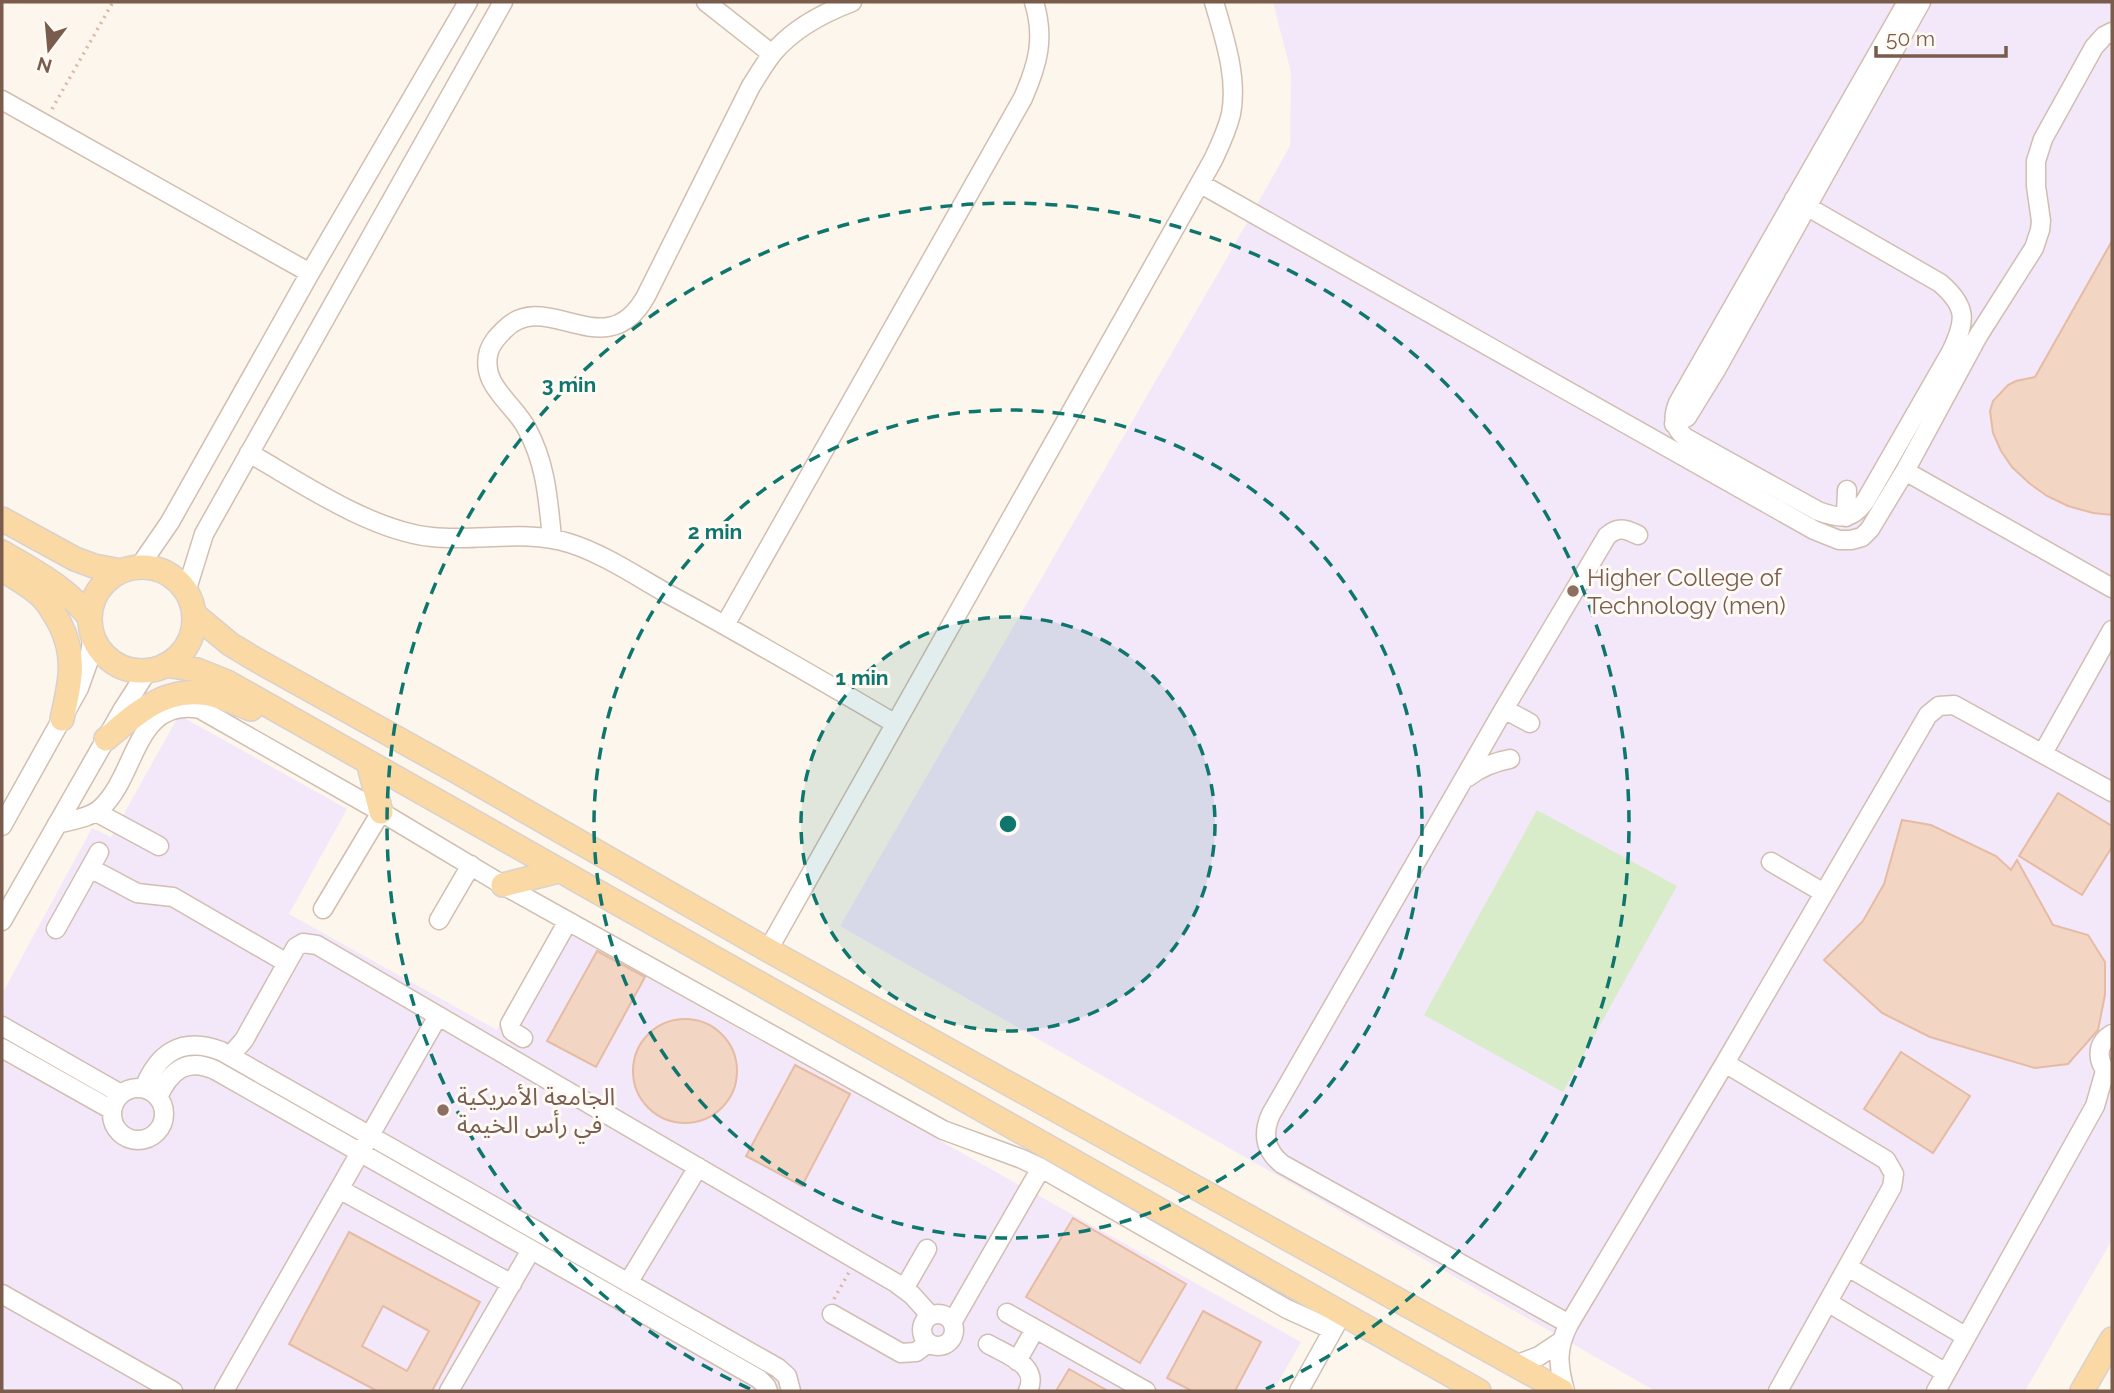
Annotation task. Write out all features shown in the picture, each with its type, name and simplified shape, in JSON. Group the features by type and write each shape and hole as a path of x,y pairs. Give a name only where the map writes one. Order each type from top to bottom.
{"main road":[{"path":"2,519 75,559 94,566 153,568 178,581 186,592 194,614 193,630 177,657 156,668"},
{"path":"2,552 77,601 101,650 114,662 130,669 184,667 212,675 559,871 1337,1322 1479,1391"},
{"path":"2,569 42,597 65,635 71,653 72,672 62,719"},
{"path":"91,626 92,603 99,590 108,579 130,569"},
{"path":"194,614 253,659 454,770 768,950 1563,1391"},
{"path":"106,739 147,705 179,694 210,694 249,708 283,715"},
{"path":"368,762 381,812"},
{"path":"503,885 559,871"},
{"path":"2082,1391 2112,1339"}],"street":[{"path":"130,569 170,522 310,273 468,2"},
{"path":"186,592 204,534 503,2"},
{"path":"706,2 772,54"},
{"path":"552,538 543,466 527,428 488,376 487,361 494,340 507,326 522,317 534,314 595,328 607,327 631,317 640,308 751,86 772,54 790,36 813,20 852,2"},
{"path":"725,625 1023,98 1036,67 1041,37 1034,2"},
{"path":"768,950 1200,184 1224,135 1232,100 1229,61 1214,2"},
{"path":"1801,203 1908,2"},
{"path":"1801,203 1940,284 1949,291 1963,312 1960,333 1951,352 1866,500 1858,511 1846,517 1818,511 1686,438 1674,425 1675,412 1921,2"},
{"path":"1200,184 1826,536 1851,540 1862,537 1870,529 1905,471 1978,336 2034,248 2041,221 2036,161 2043,139 2098,41 2112,32"},
{"path":"2,100 310,273"},
{"path":"249,453 352,511 413,534 467,539 529,536 552,538 588,550 725,625 894,723"},
{"path":"1905,471 2112,588"},
{"path":"1846,517 1847,490"},
{"path":"1569,1324 1282,1164 1273,1157 1265,1136 1271,1114 1504,709 1607,536 1612,531 1626,529 1638,536"},
{"path":"4,818 86,673 91,626"},
{"path":"2043,753 2112,630"},
{"path":"2,921 106,739 156,668"},
{"path":"1563,1391 1559,1369 1560,1342 1569,1324 1928,715 1939,706 1954,705 2112,792"},
{"path":"57,824 96,812 111,796 151,723 169,711 190,707 210,713 503,885 943,1130 1022,1158 1287,1309 1337,1322 1299,1391"},
{"path":"1504,709 1530,723"},
{"path":"1463,781 1476,770 1510,759"},
{"path":"96,812 159,846"},
{"path":"323,909 381,812"},
{"path":"56,929 94,860 137,893 173,897 287,963"},
{"path":"1771,862 1824,892"},
{"path":"439,920 471,865"},
{"path":"523,1038 512,1031 510,1024 568,921"},
{"path":"230,1056 244,1040 299,945 307,942 857,1260 904,1289 930,1315"},
{"path":"224,1391 438,1016"},
{"path":"2,1026 116,1102"},
{"path":"1936,1391 2110,1078 2100,1063 2099,1054 2101,1045 2112,1034"},
{"path":"151,1093 134,1088 116,1102 114,1124 122,1134 135,1139 148,1138 159,1129 164,1109 151,1093 148,1078 161,1059 180,1047 211,1047 768,1363 789,1384"},
{"path":"2,1048 116,1102"},
{"path":"1725,1063 1886,1160 1894,1174 1892,1187 1778,1391"},
{"path":"151,1093 174,1073 190,1065 207,1066 759,1379 767,1388 772,1378 777,1376 789,1384"},
{"path":"628,1283 698,1167"},
{"path":"953,1321 1041,1168"},
{"path":"340,1189 512,1284"},
{"path":"904,1289 928,1249"},
{"path":"449,1391 531,1250"},
{"path":"1848,1267 1965,1336"},
{"path":"2,1294 173,1391"},
{"path":"1829,1303 1946,1373"},
{"path":"1007,1313 1124,1386 1146,1391"},
{"path":"832,1314 901,1353 916,1352 928,1343"},
{"path":"943,1314 953,1321 955,1327 951,1340 941,1346 928,1343 922,1332 925,1320 930,1315 943,1314"},
{"path":"1017,1361 1035,1329"},
{"path":"1516,1365 1539,1356 1560,1342"},
{"path":"988,1345 1017,1361 1030,1372 1028,1391"}],"path":[{"path":"44,123 113,2"},
{"path":"832,1314 827,1311 857,1260"}],"shaded area":[{"name":"Higher College of Technology (men)","path":"1273,2 2112,2 2112,1240 2025,1391 1655,1391 840,926 1290,146 1291,73"},
{"name":"الجامعة الأمريكية في رأس الخيمة","path":"179,715 347,809 289,914 497,1030 555,926 1301,1342 1273,1391 2,1391 2,994 92,828 111,837"}],"green space":[{"path":"1537,810 1677,886 1563,1092 1424,1015"}],"building":[{"path":"2112,241 2112,515 2068,506 2029,483 2012,467 2001,451 1993,433 1990,411 1993,401 2008,385 2035,377"},
{"path":"2058,793 2112,826 2112,847 2082,895 2019,856"},
{"path":"1902,820 1931,825 1996,856 2011,870 2017,860 2053,925 2088,935 2105,962 2105,995 2098,1030 2068,1064 2035,1068 1930,1037 1882,1013 1824,960 1863,921 1884,884"},
{"path":"597,951 645,977 596,1067 547,1041"},
{"path":"685,1019 705,1023 728,1042 733,1051 737,1071 733,1091 714,1114 705,1119 685,1123 665,1119 642,1100 637,1091 633,1071 637,1051 656,1028 665,1023"},
{"path":"1901,1052 1970,1096 1933,1153 1864,1109"},
{"path":"795,1065 850,1094 802,1186 746,1156"},
{"path":"1073,1218 1186,1284 1140,1363 1026,1297"},
{"path":"349,1232 480,1302 432,1391 377,1391 289,1344","holes":["383,1306 429,1331 407,1371 362,1346"]},
{"path":"1203,1311 1261,1342 1235,1391 1192,1391 1167,1378"},
{"path":"1069,1369 1108,1391 1056,1391"}],"place":[{"name":"Higher College of Technology (men)","path":"1573,591"},
{"name":"الجامعة الأمريكية في رأس الخيمة","path":"443,1110"}]}
